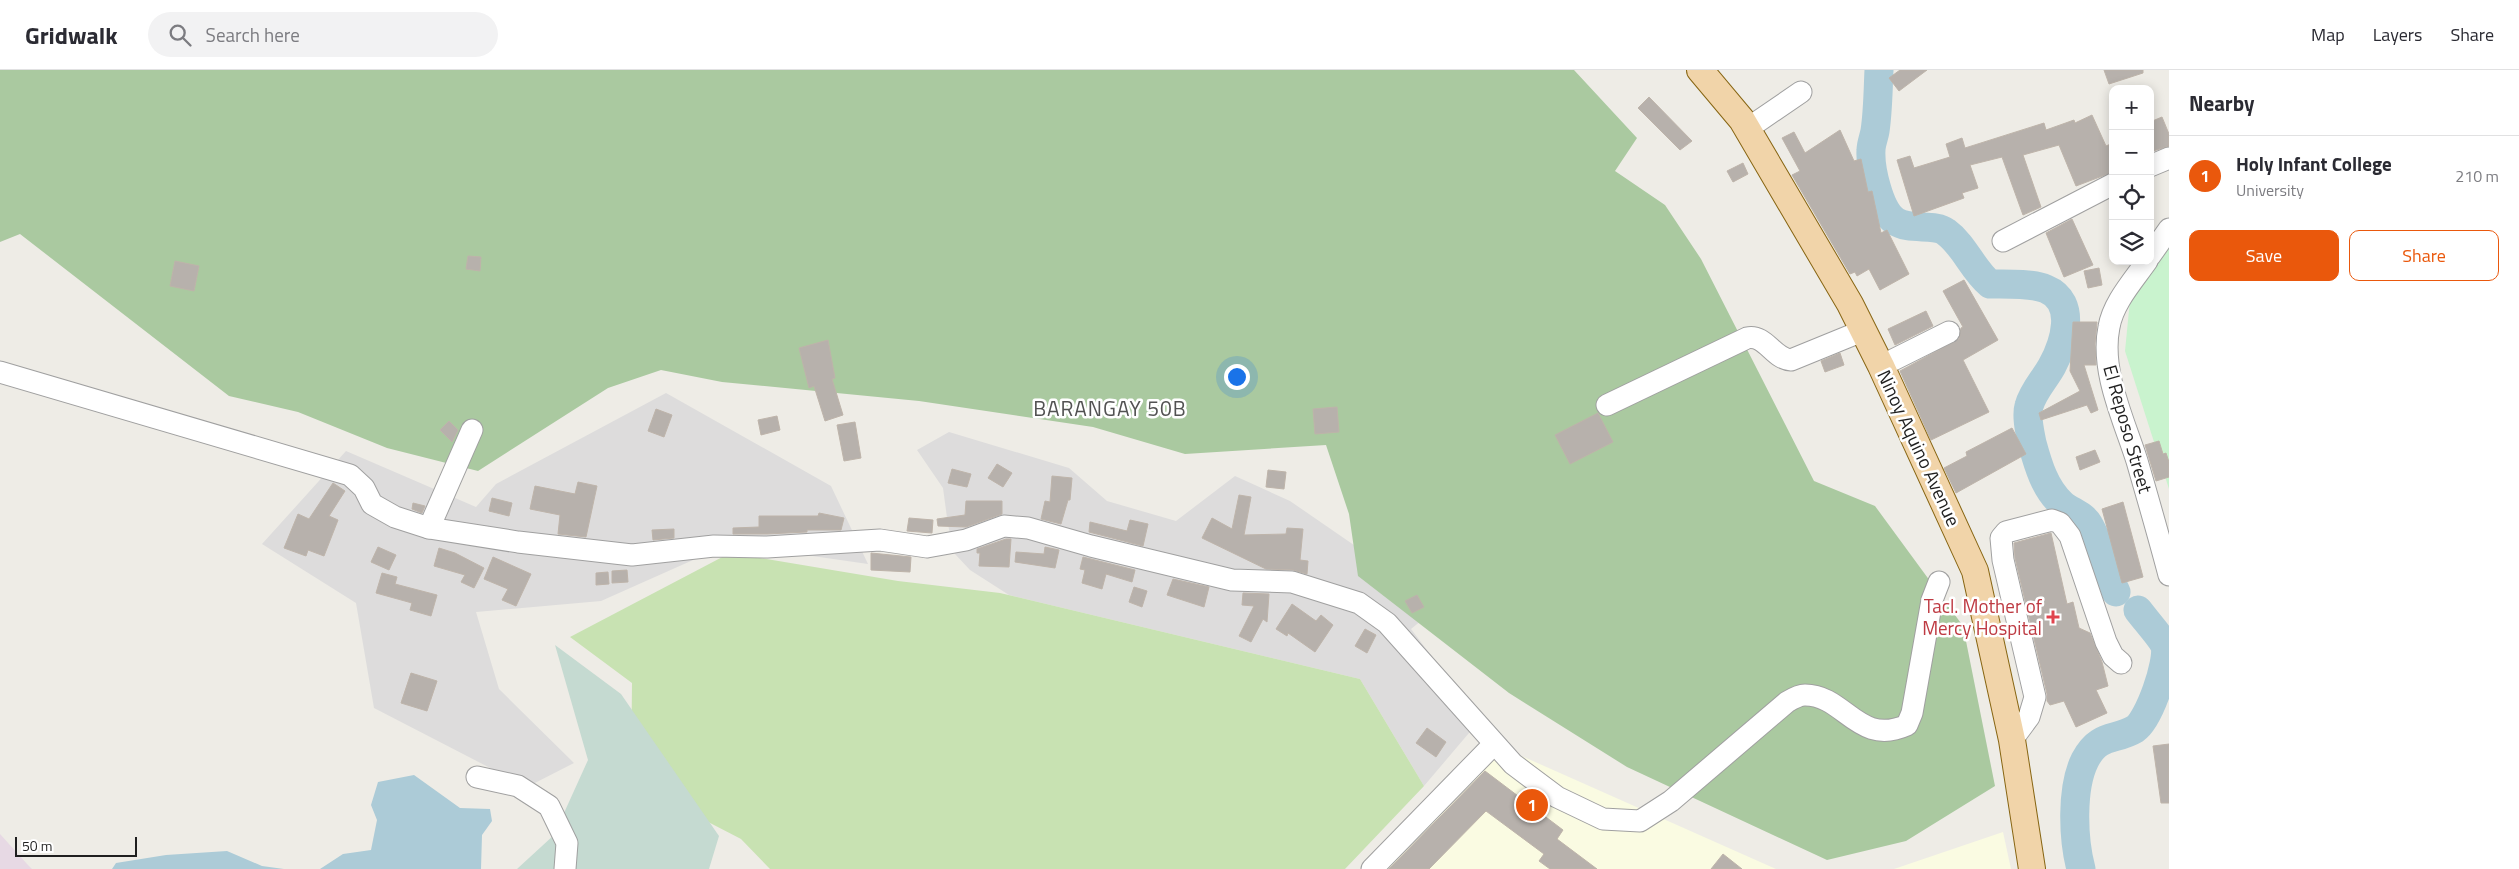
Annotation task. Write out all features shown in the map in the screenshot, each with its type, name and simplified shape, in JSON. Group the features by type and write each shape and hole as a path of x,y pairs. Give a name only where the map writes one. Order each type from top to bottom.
{"main road":[{"name":"Ninoy Aquino Avenue","path":"1700,70 1747,129 1850,304 1881,366 1975,571 2012,740 2032,869"}],"street":[{"path":"1747,129 1801,92"},
{"path":"2154,164 2169,158"},
{"path":"2003,241 2109,186"},
{"path":"2154,250 2169,229"},
{"name":"El Reposo Street","path":"2144,265 2122,297 2109,326 2107,354 2114,387 2161,540 2169,575"},
{"path":"1607,405 1747,338 1754,337 1762,340 1781,357 1791,360 1862,330"},
{"path":"1881,366 1949,332"},
{"path":"0,372 350,475 364,488 372,504 395,516 429,528 518,542 632,555 714,546 767,547 880,540 927,547 966,540 1004,526 1028,528 1176,568 1232,580 1292,582 1359,603 1387,623 1514,764 1557,797 1603,819 1640,821 1671,801 1787,702 1803,694 1821,697 1858,724 1885,731 1907,725 1912,713 1932,600 1939,582"},
{"path":"429,528 472,430"},
{"path":"2012,740 2029,717 2035,697 2003,560 2002,538 2006,532 2052,520 2060,523 2070,536 2106,642 2113,656 2121,663"},
{"path":"1975,571 1987,563 2003,560"},
{"path":"1989,630 2018,624"},
{"path":"1372,869 1494,744"},
{"path":"477,777 518,786 549,806 567,843 565,869"}],"shaded area":[{"path":"666,393 831,486 868,564 729,544 601,601 476,612 499,689 574,763 527,787 374,708 356,603 262,544 346,451 476,507 496,484"},
{"path":"949,432 1069,468 1107,501 1176,521 1235,476 1290,501 1412,585 1433,611 1411,629 1480,720 1424,786 1360,679 1009,595 970,570 955,554 948,525 943,488 917,450"},
{"path":"555,645 621,694 719,836 709,869 517,869 554,835 588,760"},
{"path":"1488,741 1776,869 1375,869"},
{"path":"2003,832 2011,869 1894,869"},
{"path":"0,834 27,864 32,869 0,869"}],"green space":[{"path":"0,70 1574,70 1637,138 1615,171 1665,205 1701,259 1814,481 1875,506 1963,626 1995,786 1906,841 1827,860 1627,767 1509,693 1358,576 1349,514 1326,445 1185,454 1093,427 919,401 722,382 661,370 608,388 478,471 387,448 298,412 229,396 20,234 0,242"},
{"path":"2169,247 2169,489 2125,351 2130,300"},
{"path":"730,553 898,581 1000,593 1360,679 1424,786 1345,869 770,869 741,839 631,782 632,683 570,637"}],"water":[{"path":"414,775 460,808 490,809 492,821 482,835 481,869 320,869 343,854 371,850 377,820 371,805 378,782"},
{"path":"227,851 262,866 284,869 112,869 116,863 166,855"}],"building":[{"path":"1900,70 1927,70 1899,91 1889,78"},
{"path":"2104,70 2143,70 2143,73 2109,84"},
{"path":"1649,97 1692,141 1680,150 1638,108"},
{"path":"2092,115 2106,146 2109,145 2109,174 2076,186 2059,145 2023,155 2041,207 2023,215 2002,157 1970,165 1978,188 1962,193 1964,198 1914,216 1897,160 1910,156 1914,168 1950,157 1946,144 1962,138 1965,148 2044,123 2046,130 2074,120 2075,123"},
{"path":"2162,117 2169,134 2169,146 2154,151 2154,130 2154,120"},
{"path":"1840,130 1854,161 1861,159 1868,192 1872,191 1881,233 1887,230 1909,274 1880,290 1869,269 1857,276 1855,272 1850,274 1792,175 1800,171 1782,138 1794,132 1805,153"},
{"path":"1743,163 1748,174 1733,182 1727,171"},
{"path":"2072,219 2093,265 2064,277 2046,233"},
{"path":"468,256 481,257 480,271 466,269"},
{"path":"175,261 199,266 194,291 170,286"},
{"path":"2099,268 2102,285 2088,288 2084,271"},
{"path":"1964,280 1998,340 1963,360 1989,412 1931,440 1900,371 1959,339 1961,328 1963,327 1943,291"},
{"path":"1926,311 1933,326 1895,345 1888,329"},
{"path":"2073,322 2097,322 2096,365 2084,365 2098,410 2091,413 2087,405 2041,420 2039,413 2080,391 2070,371"},
{"path":"828,340 835,378 832,379 843,415 825,421 814,386 809,388 799,348"},
{"path":"1840,353 1844,365 1825,372 1821,361"},
{"path":"1337,407 1339,432 1315,434 1313,409"},
{"path":"656,409 672,415 664,437 648,431"},
{"path":"1598,413 1613,442 1570,464 1555,435"},
{"path":"777,416 780,430 761,435 758,420"},
{"path":"449,421 458,430 452,442 440,430"},
{"path":"855,422 861,458 844,461 837,425"},
{"path":"2012,428 2026,454 1956,493 1944,468 1967,456 1966,452"},
{"path":"2159,441 2163,454 2166,453 2169,462 2169,477 2156,481 2145,445"},
{"path":"2095,450 2100,462 2080,470 2076,457"},
{"path":"997,464 1012,473 1003,487 988,478"},
{"path":"952,469 971,474 967,487 948,483"},
{"path":"1268,470 1286,472 1284,489 1266,487"},
{"path":"1052,476 1072,478 1070,500 1068,500 1061,524 1041,519 1045,501 1050,502"},
{"path":"578,482 597,486 586,537 558,534 560,515 530,509 535,486 575,494"},
{"path":"333,483 345,491 329,516 338,520 324,556 308,550 306,556 284,548 298,514 309,519"},
{"path":"1239,495 1251,497 1244,535 1286,534 1287,528 1303,529 1300,560 1308,561 1307,574 1293,570 1266,569 1202,538 1212,518 1232,529"},
{"path":"492,498 512,503 509,516 489,511"},
{"path":"966,501 1002,501 1002,514 966,527 938,526 937,519 965,515"},
{"path":"2123,502 2143,577 2122,583 2102,509"},
{"path":"413,503 425,506 422,513 412,509"},
{"path":"819,513 844,518 841,530 733,534 733,528 759,527 759,516 818,516"},
{"path":"909,518 933,520 932,533 907,531"},
{"path":"1130,520 1148,524 1143,546 1089,532 1090,522 1127,531"},
{"path":"674,529 674,538 653,540 652,530"},
{"name":"Tacl. Mother of Mercy Hospital","path":"2051,533 2067,604 2073,602 2079,628 2090,633 2102,662 2108,686 2096,690 2107,713 2076,727 2064,701 2050,705 2047,701 2047,694 2015,558 2014,543"},
{"path":"1011,539 1009,567 979,566 980,553 977,553 977,549"},
{"path":"378,547 396,555 389,570 371,562"},
{"path":"1045,547 1059,550 1055,568 1015,562 1016,552 1044,554"},
{"path":"439,548 455,553 484,568 474,588 461,582 465,575 434,566"},
{"path":"871,553 911,557 910,572 871,570"},
{"path":"493,557 531,574 516,606 502,600 508,589 484,579"},
{"path":"1083,557 1135,570 1132,582 1106,574 1102,589 1082,583 1085,570 1080,569"},
{"path":"627,570 628,582 612,583 612,571"},
{"path":"608,572 609,584 596,585 596,573"},
{"path":"382,573 397,577 395,584 437,595 431,616 410,610 412,603 376,593"},
{"path":"1173,579 1209,587 1204,607 1167,595"},
{"path":"1134,587 1147,591 1142,607 1129,602"},
{"path":"1243,593 1269,594 1267,622 1263,619 1251,642 1239,636 1254,606 1242,605"},
{"path":"1417,595 1424,607 1412,613 1405,601"},
{"path":"1292,604 1316,621 1321,615 1333,625 1315,652 1288,633 1287,636 1276,629"},
{"path":"1365,629 1376,635 1367,653 1355,646"},
{"path":"411,673 437,681 427,711 401,703"},
{"path":"1427,728 1446,742 1436,757 1416,743"},
{"path":"2169,744 2169,803 2161,803 2153,746"},
{"path":"1485,771 1563,830 1557,839 1597,869 1550,869 1539,861 1544,854 1486,811 1429,869 1389,869"},
{"path":"1723,854 1742,869 1711,869"}],"waterway":[{"path":"1879,70 1877,116 1871,158 1880,198 1889,216 1907,226 1935,228 1946,232 1990,284 2019,284 2040,287 2056,295 2062,303 2066,324 2064,335 2061,347 2052,366 2036,390 2029,406 2030,434 2037,460 2047,484 2062,504 2084,518 2089,525 2116,592"},
{"path":"2081,869 2075,829 2075,799 2080,771 2090,751 2096,745 2102,741 2128,733 2140,724 2152,703 2164,664 2164,643 2138,610"}],"place":[{"name":"Tacl. Mother of Mercy Hospital","path":"2053,617"},
{"name":"Holy Infant College","path":"1532,805"}],"district":[{"name":"BARANGAY 50B","path":"1110,409"}]}
